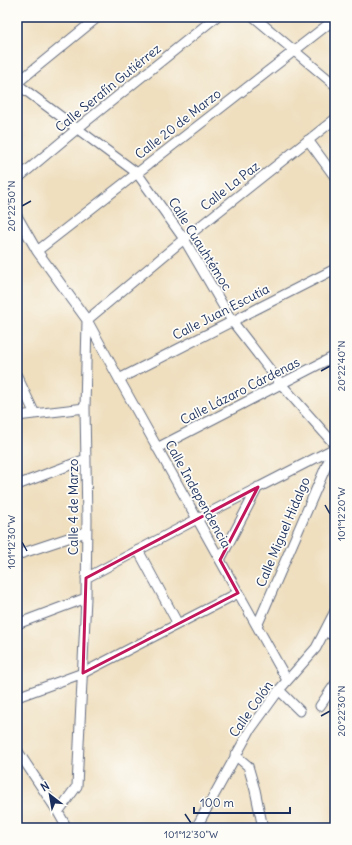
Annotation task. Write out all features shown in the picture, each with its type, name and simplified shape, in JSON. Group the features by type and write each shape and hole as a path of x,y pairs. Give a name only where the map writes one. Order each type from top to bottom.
{"street":[{"path":"17,84 98,17"},
{"name":"Calle Serafín Gutiérrez","path":"17,179 216,17"},
{"path":"254,17 335,85"},
{"name":"Calle 20 de Marzo","path":"38,251 335,19"},
{"name":"Calle Cuauhtémoc","path":"17,84 137,173 184,239 232,321 281,384 335,447"},
{"name":"Calle La Paz","path":"87,320 184,239 335,119"},
{"path":"308,140 335,177"},
{"path":"17,216 38,251 87,320"},
{"name":"Calle Juan Escutia","path":"118,379 335,269"},
{"name":"Calle Independencia","path":"87,320 118,379 287,680"},
{"name":"Calle 4 de Marzo","path":"58,812 77,786 86,598 85,408 87,320"},
{"name":"Calle Lázaro Cárdenas","path":"157,448 335,356"},
{"path":"17,376 35,414"},
{"path":"17,416 85,408"},
{"path":"86,578 335,447"},
{"name":"Calle Miguel Hidalgo","path":"257,626 335,447"},
{"path":"17,485 86,460"},
{"path":"220,560 258,487"},
{"path":"17,555 86,532"},
{"path":"138,550 178,624"},
{"path":"17,697 83,673 238,593"},
{"path":"17,624 86,598"},
{"name":"Calle Colón","path":"196,828 250,730 287,680 316,648 335,611"},
{"path":"325,631 335,637"},
{"path":"320,706 335,684"},
{"path":"279,690 300,711"},
{"path":"17,750 67,828"},
{"path":"235,755 248,766 263,828"}],"highlighted area":[{"path":"258,487 220,560 238,593 83,673 86,578"}]}
